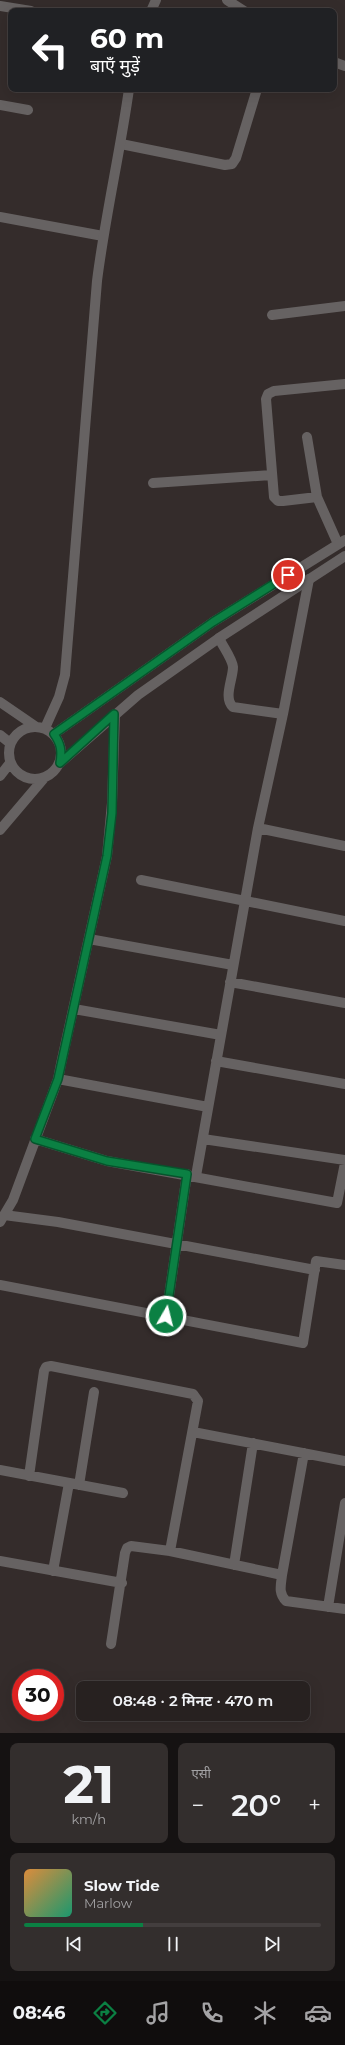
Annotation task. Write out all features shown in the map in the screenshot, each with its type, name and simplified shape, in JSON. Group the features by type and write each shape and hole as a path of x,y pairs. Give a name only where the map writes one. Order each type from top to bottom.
{"street":[{"path":"228,0 240,8"},
{"path":"0,6 12,8"},
{"path":"50,731 65,675 97,281 103,236 121,144 129,92"},
{"path":"121,144 225,165 232,164 236,158 256,92"},
{"path":"0,105 28,110"},
{"path":"0,217 103,236"},
{"path":"272,314 345,306"},
{"path":"317,497 278,500 274,497 271,475 266,399 268,394 274,391 345,384"},
{"path":"50,731 213,622 342,542 317,497 307,437"},
{"path":"153,483 271,475"},
{"path":"0,830 45,778 54,772 60,763 114,714 138,695 219,638 345,556"},
{"path":"166,1316 176,1244 192,1175 203,1139 244,901 283,714 309,579"},
{"path":"219,638 232,662 229,698 230,705 233,707 283,714"},
{"path":"0,702 35,726 50,731 61,748 60,763"},
{"path":"114,714 109,841 74,1008 58,1079 13,1200 2,1219 58,1222 315,1270"},
{"path":"35,726 25,728 16,734 10,743 8,753 10,763 16,772 25,778 35,780 45,778"},
{"path":"0,735 10,743"},
{"path":"0,776 10,763"},
{"path":"258,828 345,846"},
{"path":"141,880 345,921"},
{"path":"89,939 233,965"},
{"path":"230,982 345,1003"},
{"path":"74,1008 221,1035"},
{"path":"216,1061 345,1084"},
{"path":"58,1079 208,1107"},
{"path":"35,1139 107,1161 337,1202 345,1162 203,1139"},
{"path":"0,1285 303,1342 316,1261 345,1265"},
{"path":"29,1476 44,1371 46,1367 51,1366 193,1394 198,1401 170,1551"},
{"path":"79,1485 94,1392"},
{"path":"193,1432 345,1461"},
{"path":"234,1565 253,1443"},
{"path":"304,1453 282,1575 280,1591 281,1597 286,1600 345,1609"},
{"path":"0,1470 123,1493"},
{"path":"53,1571 69,1483"},
{"path":"328,1607 342,1546 345,1503"},
{"path":"111,1644 127,1548 136,1546 170,1551 282,1575"},
{"path":"0,1562 122,1583"}],"route":[{"path":"166,1316 187,1174 107,1161 35,1139 58,1079 107,856 112,813 114,714 60,763 62,753 60,743 54,734 103,701 134,676 213,622 288,575"}]}
